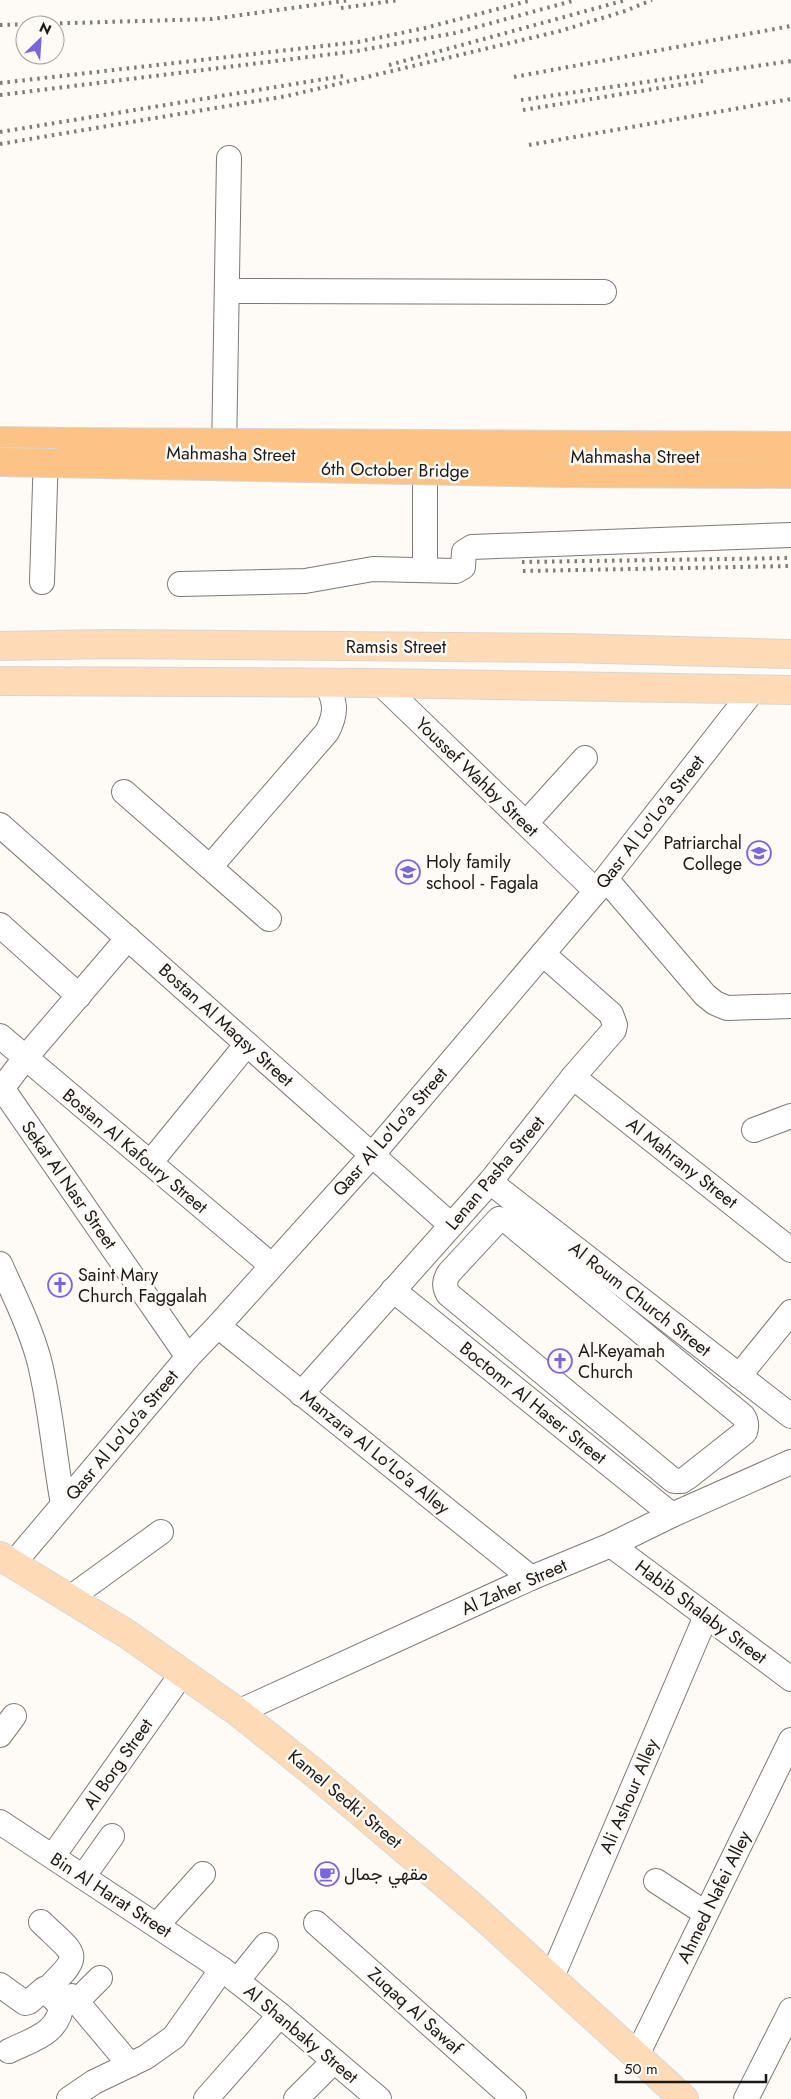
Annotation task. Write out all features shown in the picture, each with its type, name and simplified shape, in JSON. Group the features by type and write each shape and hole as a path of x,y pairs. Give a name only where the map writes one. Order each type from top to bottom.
{"highway":[{"name":"6th October Bridge","path":"0,441 791,446"},
{"path":"661,458 692,465 791,465"},
{"name":"6th October Bridge","path":"0,462 554,473 791,474"}],"main road":[{"name":"Mahmasha Street","path":"0,452 791,458"},
{"name":"Ramsis Street","path":"0,646 119,644 567,648 791,654"},
{"name":"Ramsis Street","path":"0,681 326,683 791,690"},
{"name":"Kamel Sedki Street","path":"6,1560 70,1598 183,1672 238,1712 397,1842 552,1977 684,2099"}],"street":[{"path":"224,454 229,158"},
{"path":"227,291 604,292"},
{"path":"42,582 46,452"},
{"path":"425,456 425,570"},
{"path":"180,584 305,581 364,570 460,570 464,552 472,547 791,534"},
{"path":"210,867 327,732 333,720 335,708 332,695 326,683"},
{"name":"Youssef Wahby Street","path":"380,684 526,824 601,885 705,995 715,1003 727,1008 791,1006"},
{"name":"Qasr Al Lo'Lo'a Street","path":"6,1560 63,1504 188,1356 218,1326 372,1155 601,885 754,689"},
{"path":"526,824 585,758"},
{"path":"124,792 269,919"},
{"name":"Bostan Al Maqsy Street","path":"0,825 451,1225"},
{"path":"0,925 79,996"},
{"path":"1,1089 128,938"},
{"name":"Lenan Pasha Street","path":"301,1394 490,1182 573,1077 614,1030 614,1019 610,1014 543,954"},
{"name":"Bostan Al Kafoury Street","path":"0,1036 271,1265"},
{"path":"150,1163 247,1044"},
{"name":"Al Mahrany Street","path":"573,1077 791,1250"},
{"name":"Sekat Al Nasr Street","path":"1,1089 188,1356"},
{"path":"754,1130 791,1116"},
{"name":"Al Roum Church Street","path":"490,1182 791,1416"},
{"path":"499,1219 507,1221 735,1410 746,1421 747,1427 745,1432 688,1477 682,1481 674,1481 552,1380 448,1294 445,1287 445,1280 449,1273 499,1219"},
{"path":"0,1264 22,1312 39,1360 63,1504"},
{"name":"Boctomr Al Haser Street","path":"393,1290 672,1515"},
{"path":"739,1376 791,1312"},
{"name":"Manzara Al Lo'Lo'a Alley","path":"218,1326 531,1578"},
{"path":"534,1404 552,1380"},
{"name":"Al Zaher Street","path":"238,1712 791,1462"},
{"path":"70,1598 161,1532"},
{"name":"Habib Shalaby Street","path":"611,1545 791,1679"},
{"name":"Ali Ashour Alley","path":"552,1977 706,1616"},
{"name":"Al Borg Street","path":"53,1856 183,1672"},
{"path":"0,1735 14,1716"},
{"name":"Ahmed Nafei Alley","path":"637,2055 791,1740"},
{"name":"Bin Al Harat Street","path":"0,1822 230,1975"},
{"path":"83,1877 112,1836"},
{"path":"157,1925 204,1874"},
{"path":"656,1881 705,1913"},
{"path":"9,2051 51,2030 61,2013 61,1998 72,1962 72,1955 69,1949 41,1922"},
{"name":"Zuqaq Al Sawaf","path":"316,1923 514,2099"},
{"path":"69,2099 94,2082 146,2057 174,2037 230,1975 266,1945"},
{"name":"Al Shanbaky Street","path":"230,1975 379,2099"},
{"path":"61,1998 100,1978"},
{"path":"0,1985 25,2003 29,2002 42,1990 61,1998 130,2065"},
{"path":"746,2099 791,2010"},
{"path":"220,2094 280,2015"},
{"path":"296,2099 334,2061"}],"railway":[{"path":"0,25 212,19 350,0"},
{"path":"341,8 399,0"},
{"path":"0,83 358,42 425,28 532,0"},
{"path":"0,95 357,51 455,33 576,0"},
{"path":"389,65 626,0"},
{"path":"0,144 287,96 560,31 625,11 652,0"},
{"path":"514,77 791,26"},
{"path":"521,100 791,61"},
{"path":"0,132 343,76"},
{"path":"523,110 703,81"},
{"path":"529,145 791,99"},
{"path":"522,562 791,558"},
{"path":"523,571 791,566"}],"place":[{"name":"Patriarchal College","path":"759,853"},
{"name":"Holy family school - Fagala","path":"408,872"},
{"name":"Saint Mary Church Faggalah","path":"60,1285"},
{"name":"Al-Keyamah Church","path":"560,1361"},
{"name":"مقهي جمال","path":"327,1874"}]}
